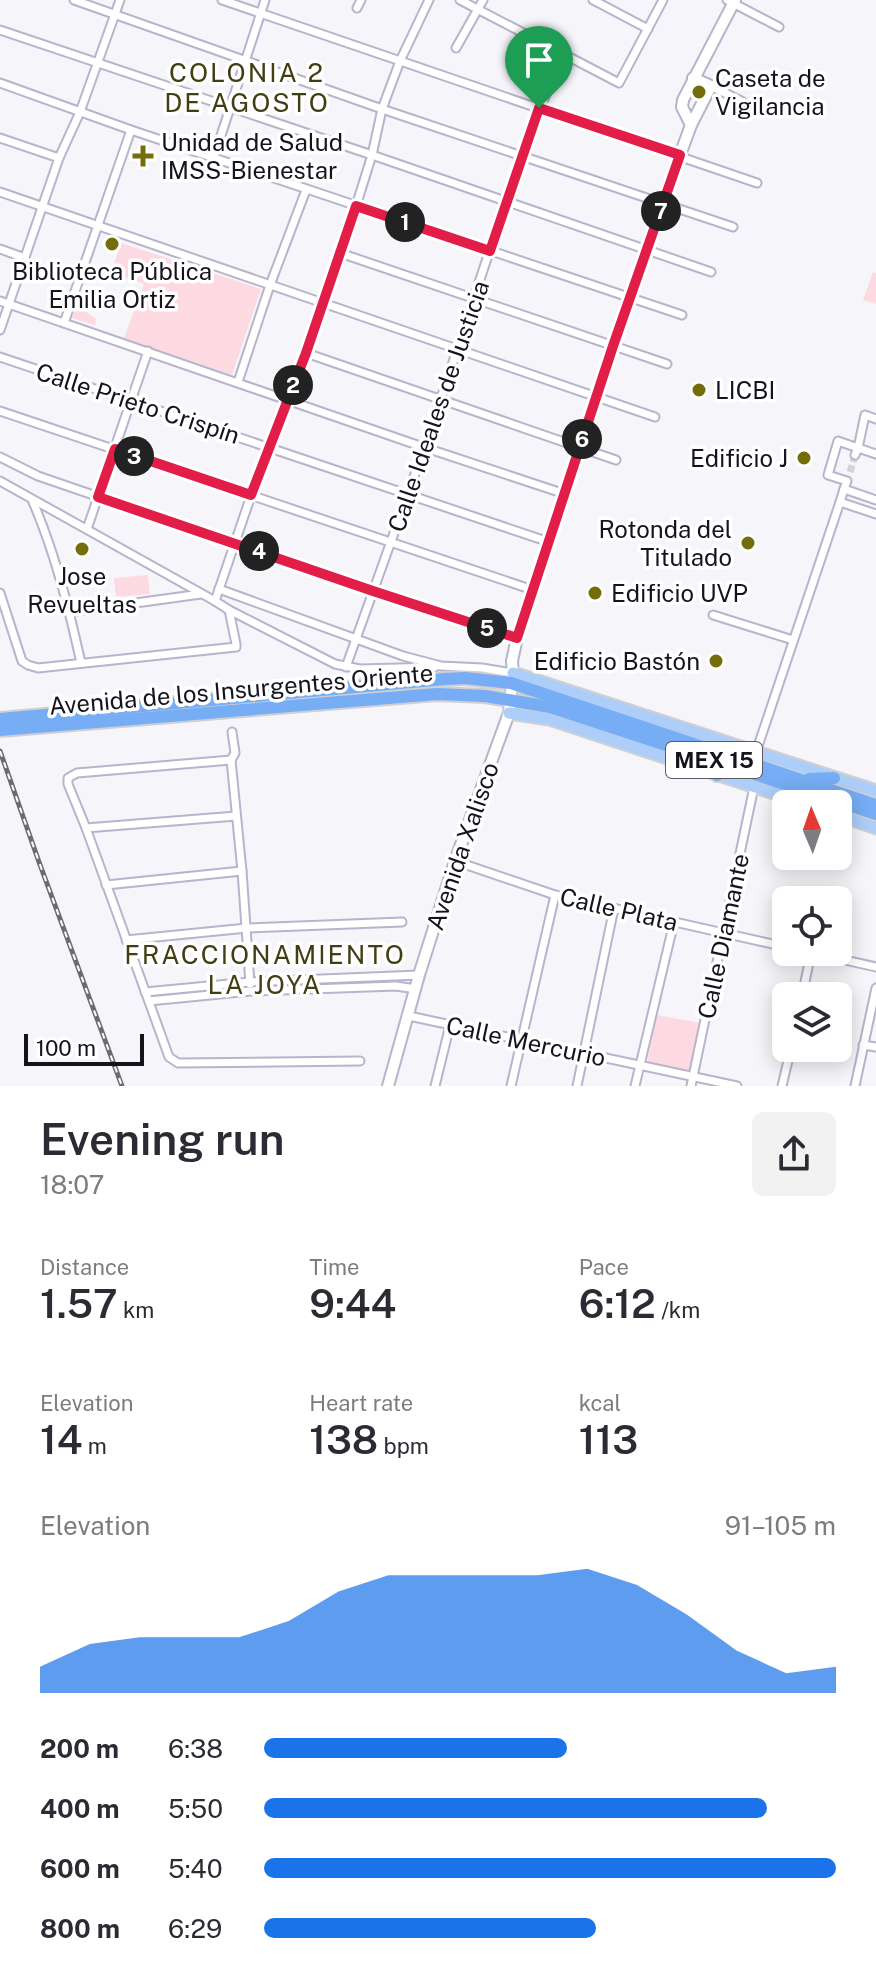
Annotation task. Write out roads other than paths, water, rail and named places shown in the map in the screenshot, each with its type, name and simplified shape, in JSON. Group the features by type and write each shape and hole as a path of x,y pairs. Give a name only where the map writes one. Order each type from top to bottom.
{"highway":[{"name":"Avenida de los Insurgentes Oriente","path":"0,719 445,679 512,678"},
{"name":"MEX 15","path":"512,678 876,805"},
{"name":"Avenida de los Insurgentes Oriente","path":"0,730 437,694 510,699"},
{"name":"MEX 15","path":"510,699 550,707 876,814"},
{"path":"697,754 717,775"},
{"path":"804,780 834,778"}],"main road":[{"path":"512,678 876,791"},
{"path":"509,713 549,719 772,793"},
{"path":"852,820 876,828"}],"street":[{"path":"74,0 382,109 733,227"},
{"path":"0,330 59,158 80,112 120,0"},
{"path":"222,0 757,183"},
{"path":"214,157 265,0"},
{"path":"215,601 268,446 323,304 372,155 382,109 400,61 429,0"},
{"path":"460,0 619,83 663,0"},
{"path":"456,48 483,0"},
{"path":"593,0 648,29"},
{"path":"691,125 682,107 685,94 732,1 779,27"},
{"path":"0,30 711,272"},
{"name":"Calle Ideales de Justicia","path":"346,667 441,400 539,108 563,54"},
{"path":"693,78 743,102"},
{"path":"0,83 306,190 682,315"},
{"name":"Avenida Xalisco","path":"388,1086 455,861 509,713 512,661 517,638 613,346 680,155 711,86"},
{"path":"64,323 131,130"},
{"path":"0,138 59,158"},
{"path":"238,382 306,190"},
{"path":"0,192 655,417"},
{"path":"0,249 25,258"},
{"path":"340,253 667,364"},
{"path":"0,301 565,494"},
{"path":"87,529 148,351"},
{"path":"306,353 616,460"},
{"name":"Calle Prieto Crispín","path":"0,357 549,542"},
{"path":"0,411 533,590"},
{"path":"856,451 865,415 876,419"},
{"path":"876,454 856,451 838,441 828,475 847,481 876,500"},
{"path":"0,457 38,476 517,638"},
{"path":"0,481 229,610 335,664 360,669 482,668 512,678"},
{"path":"756,752 847,481"},
{"path":"32,500 70,612 81,663"},
{"path":"840,502 876,514"},
{"path":"219,589 355,640 441,666"},
{"path":"0,593 22,661 38,668 236,647 229,610"},
{"path":"70,612 201,594"},
{"path":"713,615 793,640"},
{"path":"232,732 235,753 231,760 250,986"},
{"path":"231,760 72,775 68,778 169,1057 178,1063 360,1061"},
{"name":"Calle Diamante","path":"692,1082 754,787"},
{"path":"86,828 236,816"},
{"name":"Calle Plata","path":"455,861 555,895 772,944"},
{"path":"106,885 242,871"},
{"path":"511,1086 555,895"},
{"path":"577,1086 614,908"},
{"path":"126,940 247,928 402,922"},
{"path":"635,1086 674,922"},
{"path":"852,962 876,967"},
{"path":"145,992 419,975"},
{"path":"149,1001 250,986 396,986 416,989"},
{"path":"855,1086 876,988"},
{"name":"Calle Mercurio","path":"409,1016 640,1066 692,1082 737,1086"},
{"path":"435,1086 450,1025"},
{"path":"863,1045 876,1047"},
{"path":"782,1086 788,1062"}],"tunnel":[{"path":"850,472 855,455"}],"railway":[{"path":"0,751 122,1086"}],"place":[{"name":"Caseta de Vigilancia","path":"699,92"},
{"name":"Unidad de Salud IMSS-Bienestar","path":"143,156"},
{"name":"Biblioteca Pública Emilia Ortiz","path":"112,244"},
{"name":"LICBI","path":"699,390"},
{"name":"Edificio J","path":"804,458"},
{"name":"Rotonda del Titulado","path":"748,543"},
{"name":"Jose Revueltas","path":"82,549"},
{"name":"Edificio UVP","path":"595,593"},
{"name":"Edificio Bastón","path":"716,661"}],"district":[{"name":"COLONIA 2 DE AGOSTO","path":"247,87"},
{"name":"FRACCIONAMIENTO LA JOYA","path":"265,969"}]}
